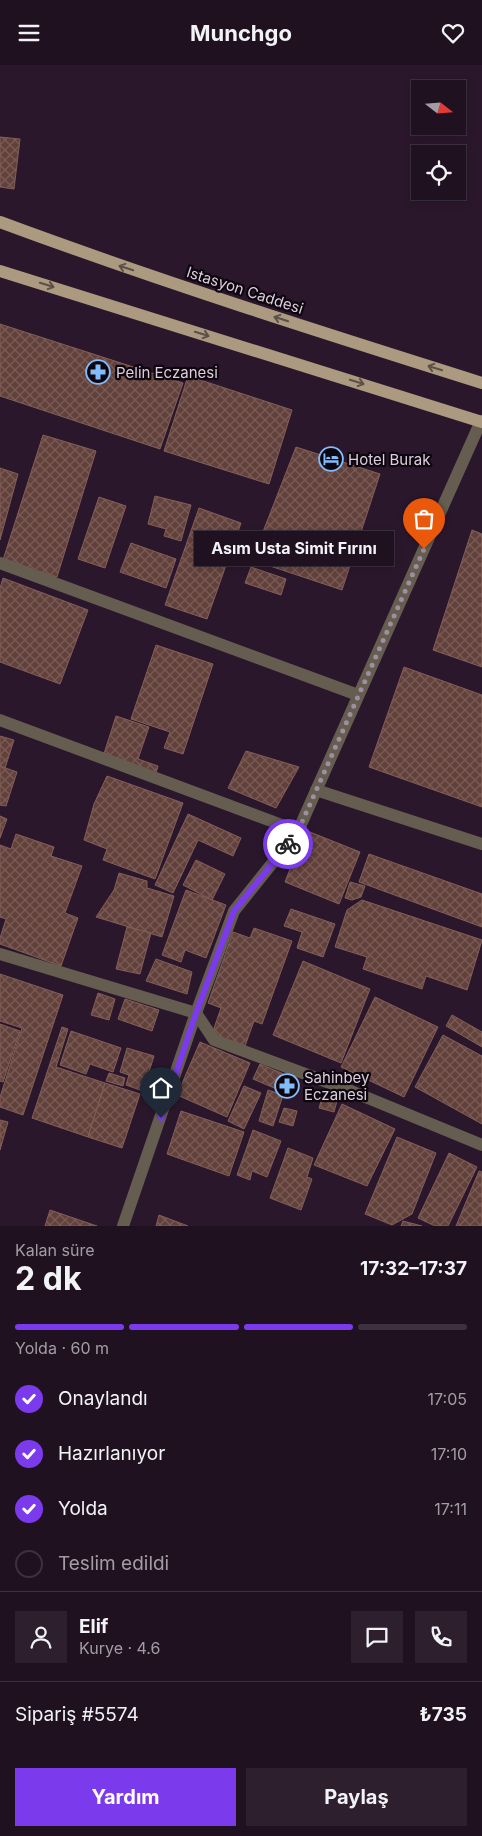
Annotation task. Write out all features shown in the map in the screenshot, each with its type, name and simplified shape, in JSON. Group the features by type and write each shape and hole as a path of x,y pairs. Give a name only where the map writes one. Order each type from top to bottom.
{"main road":[{"name":"Istasyon Caddesi","path":"0,222 104,260 307,328 482,383"},
{"path":"0,271 482,422"}],"street":[{"path":"123,1226 196,1013 234,911 298,831 482,422"},
{"path":"0,563 358,695"},
{"path":"0,720 298,831"},
{"path":"316,790 482,844"},
{"path":"0,954 196,1013 214,1040 346,1089 482,1145"}],"building":[{"path":"0,137 20,139 14,189 0,187"},
{"path":"0,324 183,383 160,449 0,396"},
{"path":"188,376 292,410 269,484 164,451"},
{"path":"43,435 96,451 57,577 3,560"},
{"path":"296,447 380,474 342,590 252,560"},
{"path":"0,468 18,474 0,540"},
{"path":"155,496 191,505 181,541 164,536 166,529 148,524"},
{"path":"99,497 126,506 105,568 78,559"},
{"path":"199,508 241,523 207,619 165,605"},
{"path":"472,530 482,534 482,667 433,650"},
{"path":"131,543 176,559 166,588 120,572"},
{"path":"251,567 286,579 281,595 245,583"},
{"path":"3,578 88,610 60,684 0,662 0,588"},
{"path":"156,645 213,664 183,754 164,748 170,732 131,719"},
{"path":"404,667 482,695 482,807 369,767"},
{"path":"116,716 149,727 138,759 158,766 154,780 101,763"},
{"path":"0,736 14,740 5,768 0,766"},
{"path":"246,751 299,767 276,808 228,788"},
{"path":"0,766 17,772 6,806 0,805"},
{"path":"107,776 183,803 155,879 103,860 107,849 84,840 94,804"},
{"path":"188,814 241,838 233,856 198,840 173,893 155,885"},
{"path":"0,816 7,819 0,838"},
{"path":"305,830 360,852 339,904 285,882"},
{"path":"16,834 54,847 51,856 82,866 65,913 78,918 61,966 0,944 6,919 0,917 0,845 11,849"},
{"path":"369,854 482,894 482,927 359,882"},
{"path":"196,860 225,874 212,900 183,885"},
{"path":"119,873 147,881 147,888 174,896 162,937 96,917 114,890"},
{"path":"350,882 365,886 361,897 352,900 345,898"},
{"path":"186,890 226,905 206,958 185,950 181,962 162,955"},
{"path":"362,900 482,940 467,990 426,976 422,989 363,969 367,957 335,947 347,910"},
{"path":"291,909 335,924 323,957 297,948 302,932 284,926"},
{"path":"127,927 151,933 140,974 116,969"},
{"path":"254,928 292,941 262,1024 254,1021 245,1046 212,1034 221,1008 208,1003 233,932 250,938"},
{"path":"156,959 192,972 187,994 146,981"},
{"path":"303,961 370,989 341,1063 273,1035"},
{"path":"0,974 63,995 23,1115 0,1107 0,1097 22,1028 0,1021"},
{"path":"98,993 115,999 109,1020 91,1015"},
{"path":"375,997 438,1027 404,1097 341,1067"},
{"path":"125,999 159,1010 152,1031 118,1019"},
{"path":"452,1015 482,1032 482,1047 446,1026"},
{"path":"0,1024 20,1031 3,1082 0,1081"},
{"path":"62,1027 68,1029 56,1067 105,1083 88,1137 32,1118"},
{"path":"71,1031 121,1048 113,1072 90,1064 86,1074 60,1065"},
{"path":"443,1035 482,1056 482,1124 415,1087"},
{"path":"200,1042 250,1063 227,1117 177,1095"},
{"path":"127,1048 154,1056 143,1091 126,1085 129,1075 120,1072"},
{"path":"260,1064 298,1080 291,1095 253,1079"},
{"path":"109,1073 125,1078 123,1086 106,1081"},
{"path":"105,1083 140,1094 122,1148 88,1137"},
{"path":"244,1086 261,1093 244,1129 228,1121"},
{"path":"268,1090 283,1095 273,1126 259,1121"},
{"path":"322,1098 337,1101 334,1112 319,1108"},
{"path":"342,1104 395,1129 367,1186 314,1165"},
{"path":"284,1108 297,1111 293,1126 279,1122"},
{"path":"181,1111 244,1132 229,1176 167,1154"},
{"path":"0,1120 8,1122 0,1150"},
{"path":"253,1130 281,1141 267,1177 252,1171 250,1180 237,1175"},
{"path":"397,1137 436,1153 412,1214 392,1225 365,1214"},
{"path":"288,1148 313,1158 307,1177 312,1179 301,1210 270,1198"},
{"path":"449,1153 477,1167 448,1226 435,1226 418,1218"},
{"path":"479,1171 482,1172 482,1226 456,1226"},
{"path":"50,1210 97,1226 45,1226"},
{"path":"159,1215 188,1226 156,1226"},
{"path":"403,1221 422,1226 401,1226"}],"way so far":[{"path":"288,844 298,831 424,549"}],"place":[{"name":"Pelin Eczanesi","path":"98,372"},
{"name":"Hotel Burak","path":"331,459"},
{"name":"Asım Usta Simit Fırını","path":"424,549"},
{"name":"Sahinbey Eczanesi","path":"287,1086"}],"route":[{"path":"161,1118 196,1013 234,911 288,844"}]}
